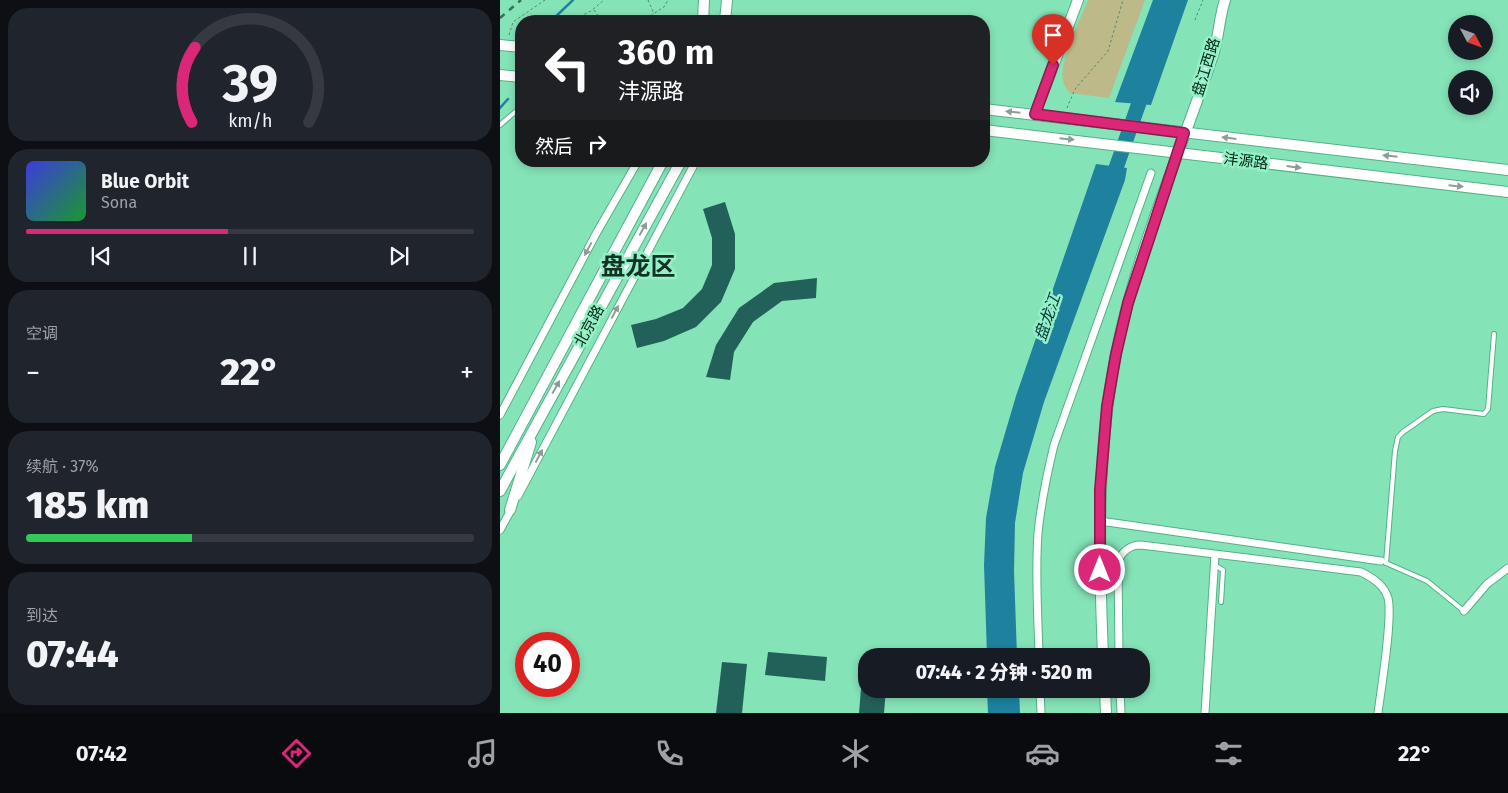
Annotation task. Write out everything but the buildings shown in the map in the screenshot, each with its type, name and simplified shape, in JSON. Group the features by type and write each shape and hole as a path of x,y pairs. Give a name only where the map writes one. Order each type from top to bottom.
{"main road":[{"path":"703,15 704,0"},
{"path":"726,15 727,0"},
{"path":"1035,114 1078,0"},
{"name":"盘江西路","path":"1103,648 1100,490 1107,406 1116,354 1128,303 1176,152 1213,53 1225,0"},
{"path":"500,75 515,77"},
{"name":"沣源路","path":"990,110 1508,170"},
{"name":"沣源路","path":"990,131 1508,192"},
{"name":"北京路","path":"500,465 660,167"},
{"name":"北京路","path":"500,491 678,167"},
{"path":"510,510 539,417"},
{"path":"1105,698 1106,713"}],"street":[{"path":"500,415 597,232 635,167"},
{"path":"500,530 693,167"},
{"path":"1039,648 1036,587 1038,532 1044,487 1054,445 1151,173"},
{"path":"1100,521 1384,562"},
{"path":"1119,648 1117,567 1118,561 1125,551 1131,547 1141,546 1215,554 1361,572 1378,582 1388,598 1389,610 1378,713"},
{"path":"1204,713 1215,554"},
{"path":"1464,611 1487,584 1508,568"},
{"path":"1041,698 1042,713"},
{"path":"1121,698 1122,713"}],"lane":[{"path":"500,125 515,112"},
{"path":"1464,611 1427,582 1384,562 1394,451 1398,437 1433,411 1443,409 1484,414 1488,409 1494,334"},
{"path":"1214,565 1223,570 1221,602"}],"path":[{"path":"523,15 545,0"},
{"path":"582,15 594,9 604,0"},
{"path":"648,0 654,15 664,7 668,0"},
{"path":"1062,117 1075,89 1108,50 1124,0"},
{"path":"1195,20 1203,0"},
{"path":"594,9 598,15"},
{"path":"504,46 510,27 515,21"}],"shaded area":[{"path":"1088,0 1145,0 1109,98 1070,93 1063,80 1067,51"}],"water":[{"path":"1153,0 1188,0 1151,105 1115,102"},
{"path":"1096,164 1127,168 1125,180 1044,402 1023,473 1015,523 1014,571 1017,648 987,648 984,565 986,518 995,467 1016,396"},
{"path":"987,698 1019,698 1020,713 988,713"}],"waterway":[{"path":"557,15 573,0"},
{"name":"盘龙江","path":"1110,185 1145,86"},
{"path":"500,108 508,99"}],"railway":[{"path":"500,18 521,0"}],"district":[{"name":"盘龙区","path":"638,266"}],"route":[{"path":"1053,65 1035,114 1184,133 1176,152 1128,303 1116,354 1107,406 1100,490 1100,570"}]}
